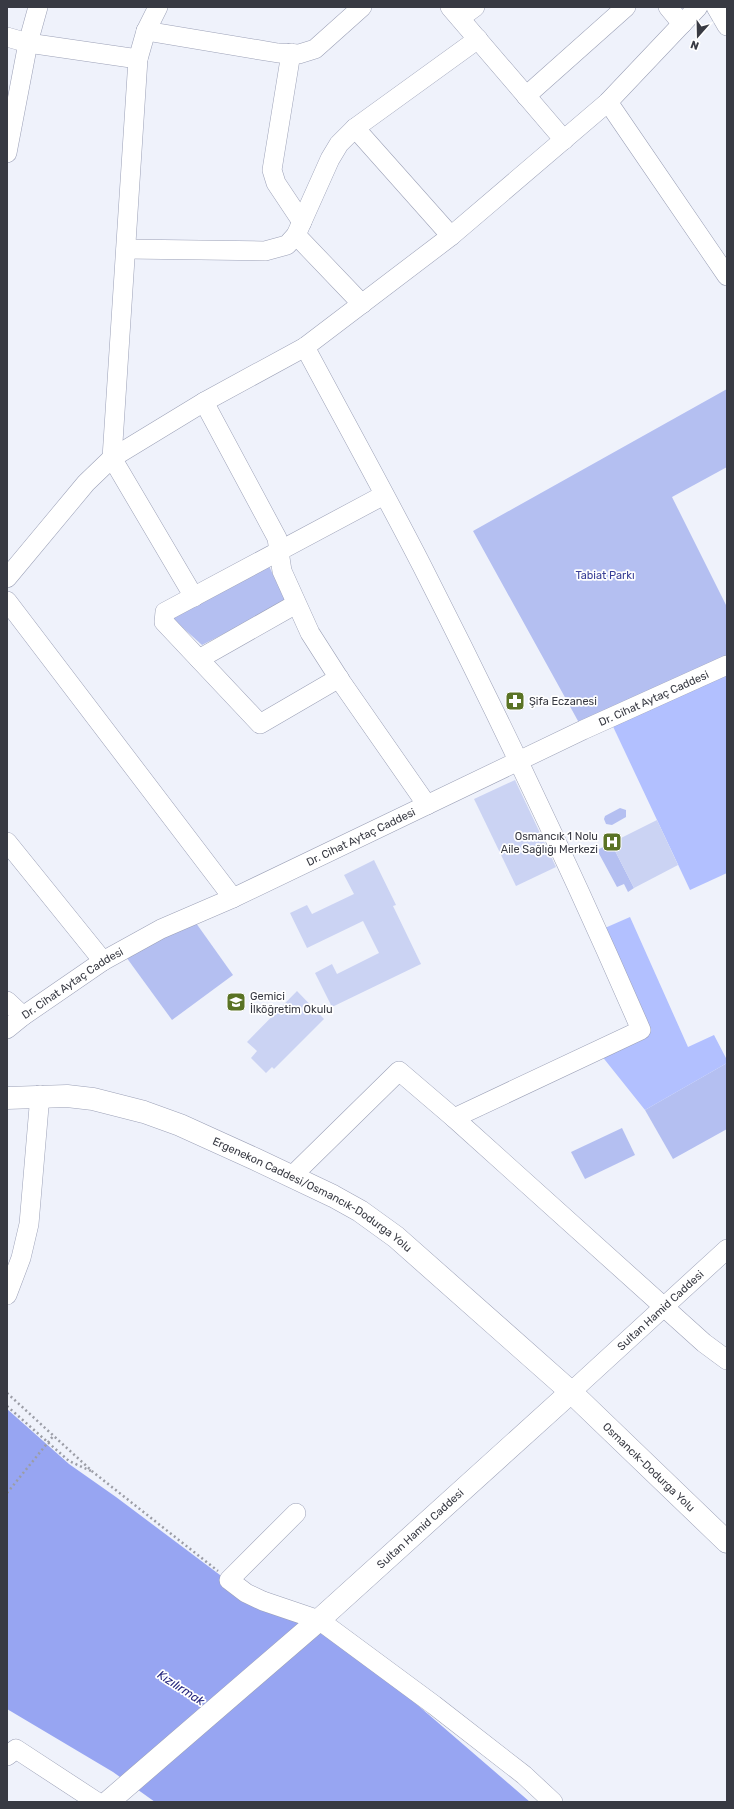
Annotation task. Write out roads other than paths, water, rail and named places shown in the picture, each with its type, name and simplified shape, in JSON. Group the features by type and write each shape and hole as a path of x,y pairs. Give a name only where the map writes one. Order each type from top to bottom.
{"main road":[{"name":"Ergenekon Caddesi/Osmancık-Dodurga Yolu","path":"7,1098 40,1095 67,1096 94,1099 144,1112 180,1124 333,1196 378,1223 571,1392"},
{"name":"Osmancık-Dodurga Yolu","path":"571,1392 727,1542"},
{"name":"Sultan Hamid Caddesi","path":"108,1802 319,1620 571,1392"}],"street":[{"path":"7,153 28,43 38,7"},
{"path":"158,7 146,32 138,60 112,458 194,597"},
{"path":"146,32 278,53 299,54 315,49 362,7"},
{"path":"526,96 626,7"},
{"path":"668,7 682,24"},
{"path":"7,578 86,483 112,458 204,402 305,347 451,236 608,102 698,7"},
{"path":"716,7 727,26"},
{"path":"462,11 478,39 564,140"},
{"path":"7,37 28,43 138,60"},
{"path":"126,249 266,251 287,245 299,229 330,158 339,144 355,128 478,39"},
{"path":"291,53 272,170 276,183 299,229 362,304"},
{"path":"608,102 727,276"},
{"path":"355,128 451,236"},
{"path":"305,347 422,566 519,762 598,931 641,1030 454,1118"},
{"path":"204,402 277,538 282,571 310,633 339,678 427,805"},
{"path":"339,678 260,724 164,622 165,612 384,495"},
{"path":"7,601 233,898"},
{"path":"199,659 296,604"},
{"name":"Dr. Cihat Aytaç Caddesi","path":"7,1029 23,1016 103,961 161,929 233,898 583,730 727,665"},
{"path":"7,842 103,961"},
{"path":"7,1001 23,1016"},
{"path":"292,1176 399,1071 454,1118 704,1343 727,1360"},
{"path":"7,1295 21,1258 29,1224 40,1095"},
{"name":"Sultan Hamid Caddesi","path":"571,1392 727,1249"},
{"path":"296,1513 229,1580 246,1593 263,1602 319,1620 434,1704 524,1775 553,1802"},
{"path":"7,1756 16,1749 96,1802"}],"water":[{"name":"Kızılırmak","path":"7,1409 69,1464 116,1497 228,1581 319,1620 530,1802 155,1802 113,1772 7,1709"}],"place":[{"name":"Şifa Eczanesi","path":"515,701"},
{"name":"Osmancık 1 Nolu Aile Sağlığı Merkezi","path":"612,842"},
{"name":"Gemici İlköğretim Okulu","path":"236,1002"}],"park label":[{"name":"Tabiat Parkı","path":"605,575"}]}
